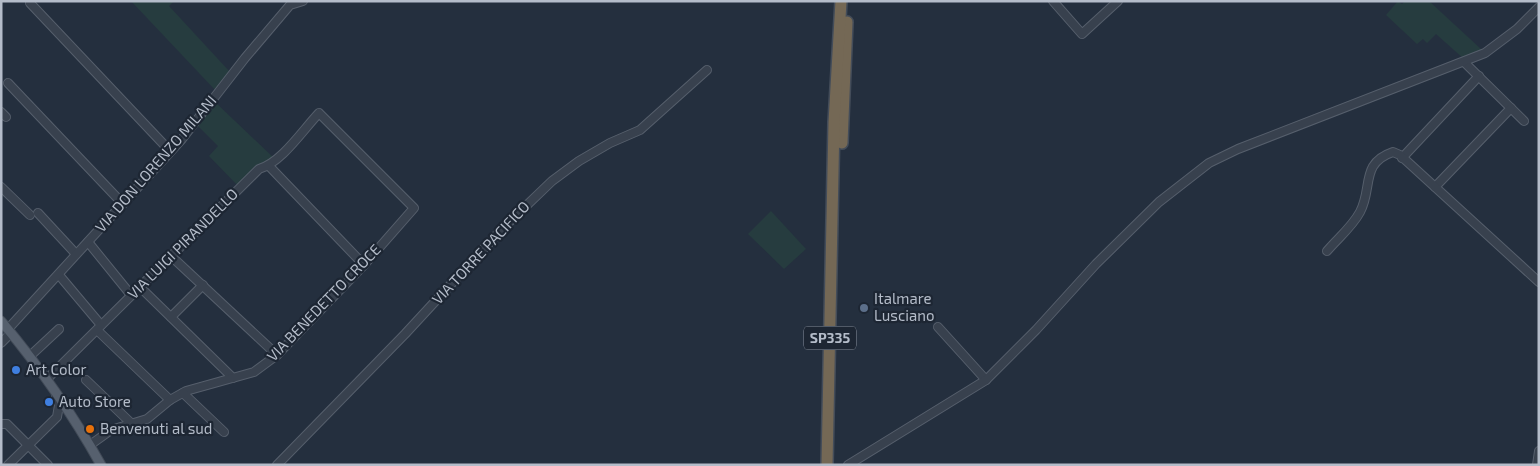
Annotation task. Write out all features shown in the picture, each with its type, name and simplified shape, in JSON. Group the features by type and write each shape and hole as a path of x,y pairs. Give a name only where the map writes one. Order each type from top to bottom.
{"highway":[{"name":"SP335","path":"827,465 841,1"},
{"name":"SP335","path":"835,465 835,209 848,1"}],"main road":[{"path":"4,330 30,356 48,379 101,465"}],"street":[{"name":"VIA DON LORENZO MILANI","path":"4,330 58,275 170,151 290,5 304,1"},
{"path":"1053,1 1082,34 1118,1"},
{"path":"30,3 170,151"},
{"path":"848,465 986,380 1159,202 1209,163 1238,148 1485,53 1505,39 1539,7"},
{"path":"1464,62 1524,121"},
{"name":"VIA TORRE PACIFICO","path":"277,465 398,341 520,211 552,181 602,148 640,130 707,70"},
{"path":"1402,158 1479,76"},
{"path":"8,83 123,204"},
{"path":"1435,187 1511,108"},
{"name":"VIA LUIGI PIRANDELLO","path":"48,379 259,168 269,166 286,151 319,113 414,208"},
{"path":"1328,251 1360,212 1372,166 1384,155 1393,152 1435,187 1539,282"},
{"path":"269,166 364,265"},
{"path":"1,186 30,215"},
{"name":"VIA BENEDETTO CROCE","path":"87,441 112,430 147,420 170,400 183,393 254,372 277,356 364,265 414,208"},
{"path":"38,213 76,254"},
{"path":"88,242 131,295"},
{"path":"171,256 277,356"},
{"path":"58,275 99,328 170,400"},
{"path":"171,317 203,285"},
{"path":"140,287 233,378"},
{"path":"938,327 986,380"},
{"path":"30,356 59,329"},
{"path":"8,465 57,417 59,401 49,385 48,379"},
{"path":"86,380 133,425"},
{"path":"183,393 224,432"},
{"path":"57,417 69,418 78,433 87,441"},
{"path":"1,424 7,424 48,465"},
{"path":"1537,465 1539,451"}],"green space":[{"path":"131,1 174,1 169,6 230,72 216,91"},
{"path":"1398,1 1402,4 1405,1 1429,1 1482,50 1464,59 1436,34 1427,43 1423,39 1417,44 1386,15"},
{"path":"214,101 274,158 239,187 209,156 218,146 196,124"},
{"path":"771,211 806,249 784,269 748,234"}],"place":[{"name":"Italmare Lusciano","path":"864,308"},
{"name":"Art Color","path":"16,370"},
{"name":"Auto Store","path":"49,402"},
{"name":"Benvenuti al sud","path":"90,429"}]}
